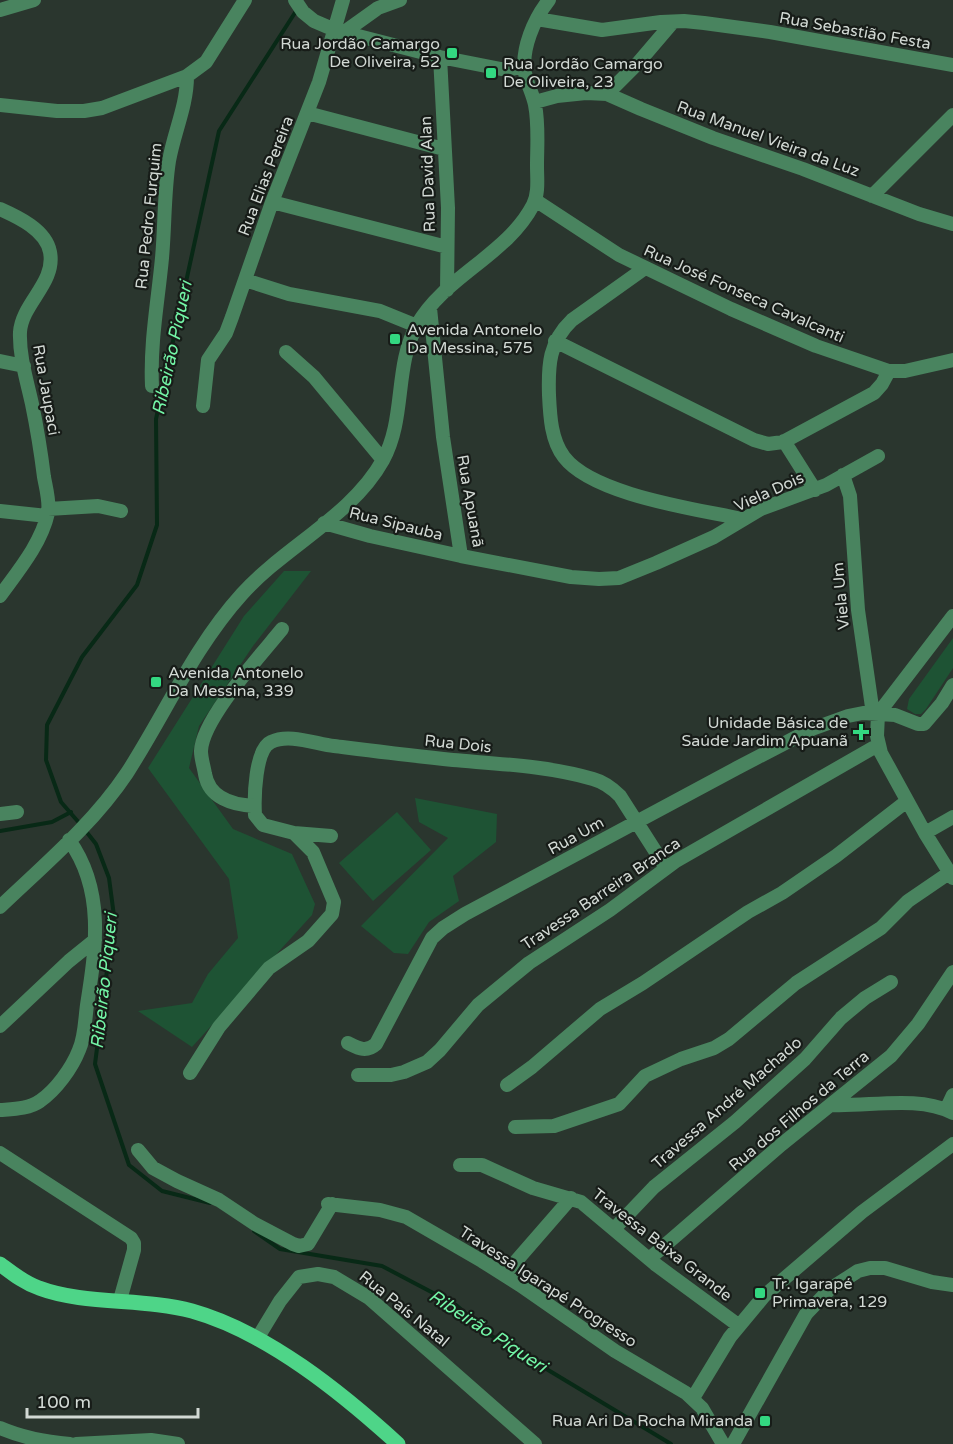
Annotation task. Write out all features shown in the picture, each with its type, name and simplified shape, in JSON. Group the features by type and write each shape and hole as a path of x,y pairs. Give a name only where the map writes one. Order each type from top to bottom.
{"main road":[{"path":"0,1264 24,1280 57,1293 166,1305 194,1311 257,1339 332,1388 398,1444"}],"street":[{"path":"1,6 34,0"},
{"path":"1,105 57,111 84,111 102,108 187,76 206,62 245,0"},
{"path":"296,0 303,12 319,24 339,32 440,57 501,69 524,66"},
{"name":"Rua Elias Pereira","path":"203,406 208,360 226,333 272,202 339,32 343,0"},
{"path":"339,32 378,8 400,0"},
{"path":"0,907 92,816 125,775 194,658 243,592 356,496 383,460 395,427 409,345 417,326 447,290 515,230 535,200 537,123 535,102 527,83 524,66 531,33 549,0"},
{"name":"Rua Sebastião Festa","path":"537,19 602,30 684,21 770,32 953,65"},
{"path":"607,94 638,63 673,22"},
{"name":"Rua David Alan","path":"440,57 448,208 447,290"},
{"name":"Rua Pedro Furquim","path":"152,386 152,338 162,255 165,190 169,159 187,93 187,76"},
{"name":"Rua Manuel Vieira da Luz","path":"535,102 557,96 586,93 607,94 703,134 919,214 953,224"},
{"path":"307,113 444,149"},
{"path":"872,196 953,115"},
{"name":"Rua José Fonseca Cavalcanti","path":"535,200 619,255 816,346 889,371 905,371 953,360"},
{"path":"272,202 447,247"},
{"name":"Rua Jaupaci","path":"0,209 23,220 45,240 50,249 51,259 48,273 21,327 24,366 36,425 48,512"},
{"path":"645,268 572,320 555,340 548,374 551,425 558,446 571,464 609,486 632,495 742,519"},
{"path":"245,280 289,294 380,311 417,326"},
{"name":"Rua Apuanã","path":"430,308 442,437 461,556 548,574 586,579 614,579 640,570"},
{"path":"555,340 754,440 768,444 784,441 874,393 889,371"},
{"path":"286,352 314,377 383,460"},
{"path":"0,360 24,366"},
{"path":"784,441 815,490"},
{"name":"Viela Dois","path":"640,570 714,537 742,519 770,506 815,490 878,456"},
{"name":"Viela Um","path":"843,476 851,507 858,610 876,714"},
{"path":"0,511 48,512 98,506 121,511"},
{"path":"0,596 39,538 48,512"},
{"name":"Rua Sipauba","path":"324,523 370,536 461,556"},
{"path":"515,1127 554,1126 619,1104 645,1076 681,1059 714,1048 729,1039 796,982 881,927 908,901 951,876 907,801 878,745 876,714 953,616"},
{"path":"282,629 226,699 211,722 201,751 207,783 219,797 238,805 254,806 255,815 262,825 294,833 331,836"},
{"name":"Rua Um","path":"348,1043 365,1049 376,1044 428,947 443,928 496,897 812,729 848,716 876,714 895,715 924,724 953,686"},
{"name":"Rua Dois","path":"254,806 262,752 269,742 286,739 577,775 597,780 614,790 638,821 666,868"},
{"name":"Travessa Barreira Branca","path":"358,1076 391,1075 427,1062 478,1005 536,958 601,916 666,868 750,817 878,745"},
{"path":"507,1085 532,1067 600,1009 644,983 748,912 782,893 836,856 907,801"},
{"path":"0,813 17,812"},
{"path":"925,833 953,817"},
{"path":"190,1073 219,1027 269,968 308,941 332,914 334,902 313,852 294,833"},
{"path":"0,1110 23,1107 41,1101 63,1077 80,1048 95,940 91,887 81,857 71,838"},
{"path":"0,1026 69,961 95,940"},
{"name":"Rua dos Filhos da Terra","path":"650,1259 782,1144 891,1056 918,1024 953,972"},
{"name":"Travessa André Machado","path":"614,1230 654,1187 735,1122 805,1059 841,1018 865,998 891,982"},
{"path":"831,1105 915,1104 949,1112 953,1095"},
{"path":"693,1398 711,1365 738,1325 765,1296 841,1230 953,1144"},
{"name":"Travessa Igarapé Progresso","path":"138,1150 153,1167 219,1200 255,1224 299,1246 308,1244 330,1204 380,1210 406,1217 504,1275 615,1351 693,1398 702,1408 723,1444"},
{"path":"0,1154 131,1238 134,1250 120,1300"},
{"name":"Travessa Baixa Grande","path":"460,1165 483,1165 533,1188 581,1202 650,1259 738,1325"},
{"path":"504,1275 571,1198"},
{"path":"733,1444 806,1314 830,1289 858,1271 870,1268 885,1269 932,1282 953,1285"},
{"name":"Rua País Natal","path":"257,1339 284,1295 299,1277 318,1274 334,1277 375,1304 535,1444"},
{"path":"0,1428 44,1442 70,1444"},
{"path":"76,1444 151,1440 178,1444"}],"green space":[{"path":"284,571 311,571 253,646 199,726 189,768 233,829 292,854 315,904 312,915 192,1047 138,1011 192,1003 208,974 238,938 229,879 148,768 244,616"},
{"path":"953,638 953,668 926,709 921,714 915,714 907,709 909,699"},
{"path":"415,798 497,814 496,842 453,876 459,901 429,922 408,954 394,953 361,926 448,838 419,822"},
{"path":"397,812 431,850 373,901 339,863"}],"waterway":[{"name":"Ribeirão Piqueri","path":"81,825 61,802 46,760 47,725 82,657 137,585 157,525 156,419 219,131 298,8"},
{"path":"0,831 52,822 71,812"},
{"name":"Ribeirão Piqueri","path":"85,830 96,844 109,878 114,916 95,1064 129,1165 162,1191 210,1203"},
{"name":"Ribeirão Piqueri","path":"254,1231 280,1249 382,1266 456,1305 490,1335 671,1444"}],"place":[{"name":"Rua Jordão Camargo De Oliveira, 52","path":"452,53"},
{"name":"Rua Jordão Camargo De Oliveira, 23","path":"491,73"},
{"name":"Avenida Antonelo Da Messina, 575","path":"395,339"},
{"name":"Avenida Antonelo Da Messina, 339","path":"156,682"},
{"name":"Unidade Básica de Saúde Jardim Apuanã","path":"861,732"},
{"name":"Tr. Igarapé Primavera, 129","path":"760,1293"},
{"name":"Rua Ari Da Rocha Miranda","path":"765,1421"}]}
